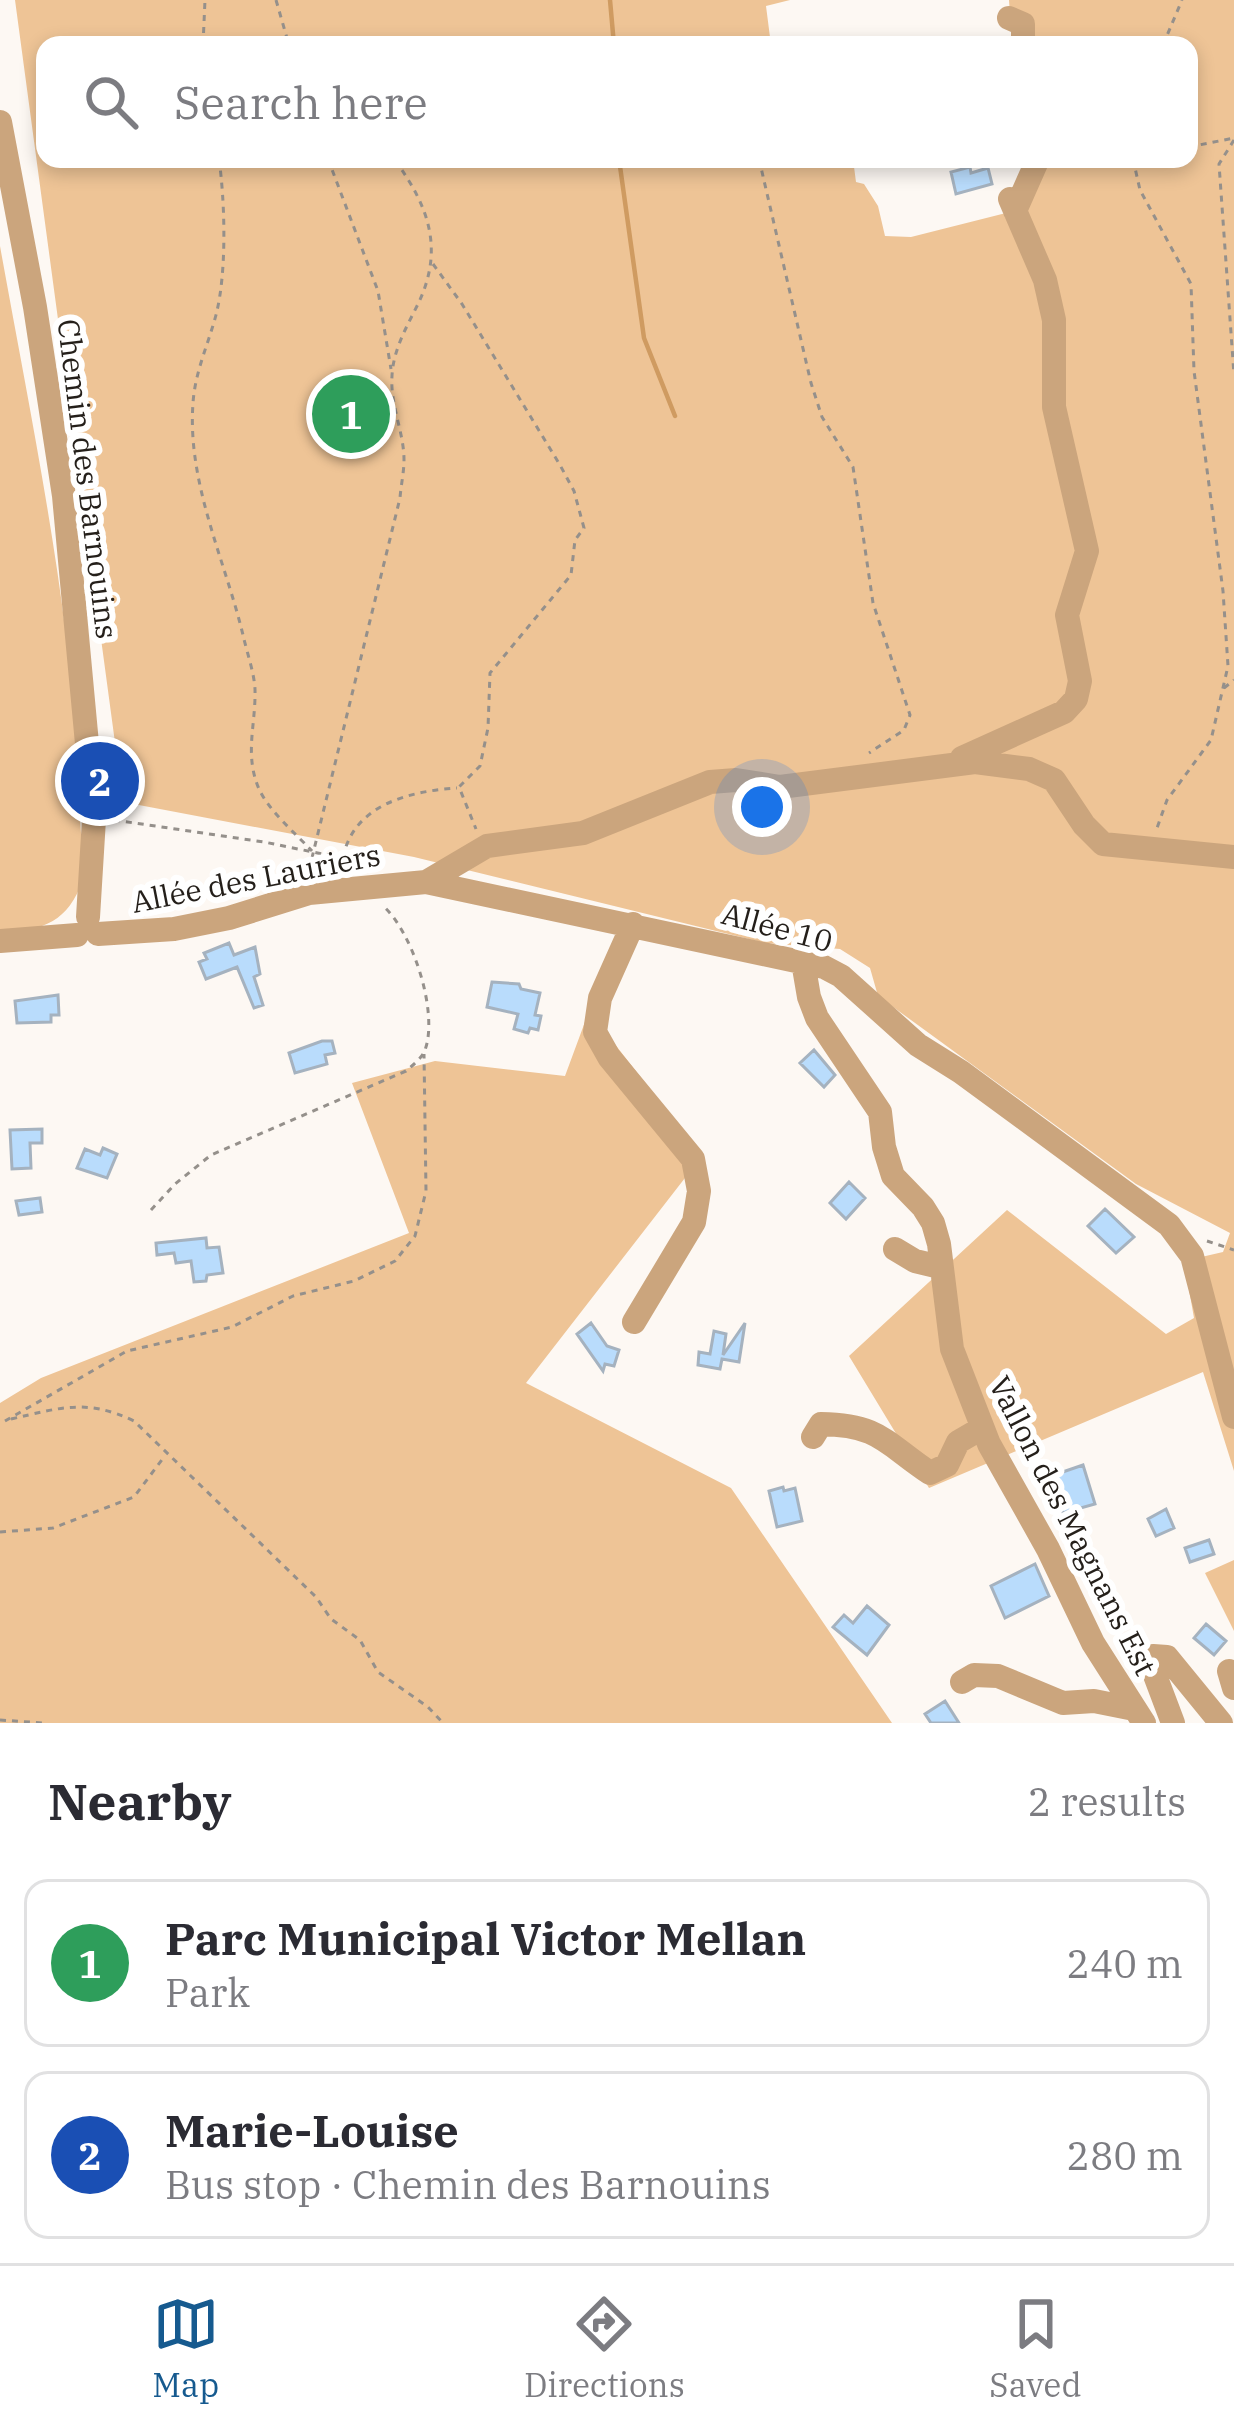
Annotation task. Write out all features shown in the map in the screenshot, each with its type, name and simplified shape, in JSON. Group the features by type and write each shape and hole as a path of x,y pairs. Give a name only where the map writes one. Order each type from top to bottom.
{"street":[{"path":"1009,18 1023,24 1023,36"},
{"name":"Chemin des Barnouins","path":"0,122 64,496 94,819 88,928"},
{"path":"948,763 1064,712 1076,699 1080,681 1067,615 1087,551 1054,407 1054,320 1045,280 1012,205 1033,168"},
{"path":"426,882 487,846 583,833 710,782 736,780 780,787 948,763 1029,769 1054,780 1103,844 1234,857"},
{"name":"Allée des Lauriers","path":"88,928 174,928 229,918 309,893 426,882"},
{"name":"Allée 10","path":"426,882 803,962 841,976 918,1045 962,1072 1169,1225 1192,1256 1234,1417"},
{"path":"633,924 600,998 595,1032 609,1057 693,1159 699,1191 694,1222 634,1322"},
{"path":"0,940 88,928"},
{"name":"Vallon des Magnans Est","path":"803,962 808,997 817,1018 880,1112 893,1176 933,1223 952,1349 982,1428 1093,1643 1139,1716"},
{"path":"895,1249 915,1261 940,1267"},
{"path":"814,1437 820,1424 847,1424 886,1436 930,1473 947,1466 958,1442 982,1428"},
{"path":"1174,1723 1153,1670 1154,1656 1167,1658 1221,1723"},
{"path":"962,1682 974,1675 998,1676 1099,1713 1139,1716"}],"path":[{"path":"203,36 205,0"},
{"path":"276,0 286,36"},
{"path":"1167,36 1182,0"},
{"path":"1198,145 1234,139"},
{"path":"1234,139 1219,164 1234,375"},
{"path":"220,168 220,279 217,310 196,377 192,408 196,463 255,688 250,764 261,794 314,853"},
{"path":"309,893 314,853 400,498 404,458 378,291 331,168"},
{"path":"392,373 400,339 433,264 433,230 415,187 401,168"},
{"path":"761,168 811,383 822,417 853,467 873,603 910,716 904,730 856,764 850,777"},
{"path":"1134,168 1140,190 1191,284 1194,371 1223,591 1228,666 1210,740 1167,800 1152,848"},
{"path":"343,858 346,841 373,810 414,790 459,788 480,766 488,728 490,673 571,575 575,540 584,528 574,490 514,386 433,264"},
{"path":"1222,689 1234,680"},
{"path":"459,788 468,817 487,846"},
{"path":"94,819 131,821 381,866"},
{"path":"2,1422 127,1351 232,1327 293,1296 354,1281 407,1250 422,1222 426,1191 424,1054 430,1015 411,951 388,910 357,886"},
{"path":"151,1210 211,1155 406,1071 424,1054"},
{"path":"2,1422 74,1404 109,1409 134,1421 285,1566 331,1619 360,1640 377,1672 442,1723"},
{"path":"0,1532 53,1528 134,1497 166,1455"},
{"path":"0,1720 43,1723"}],"shaded area":[{"path":"15,0 790,0 766,6 770,36 36,36 36,156"},
{"path":"1009,0 1234,0 1234,1471 1203,1372 929,1488 849,1356 1007,1210 1166,1334 1194,1318 1184,1261 1223,1252 1230,1233 1136,1184 878,996 870,968 840,949 765,943 414,857 123,802 38,168 854,168 856,182 864,184 878,206 885,236 911,237 1006,213 1029,168 1198,168 1198,36 1011,36"},
{"path":"0,246 62,602 83,861 80,887 57,918 37,927 0,933"},
{"path":"589,1011 702,1156 526,1383 731,1488 892,1723 0,1723 0,1403 41,1378 409,1233 352,1083 435,1061 565,1076"},
{"path":"1234,1560 1234,1631 1205,1573"}],"building":[{"path":"988,168 992,184 956,194 951,172"},
{"path":"229,943 234,955 255,947 260,974 254,977 263,1005 254,1008 237,967 206,979 199,962 207,959 204,953"},
{"path":"492,982 519,984 521,989 540,993 535,1015 541,1016 538,1030 514,1029 518,1014 487,1007"},
{"path":"58,995 59,1015 51,1015 51,1022 17,1023 15,1001"},
{"path":"332,1041 335,1053 325,1055 327,1064 295,1073 289,1053"},
{"path":"814,1050 835,1075 824,1087 800,1063"},
{"path":"42,1129 42,1143 30,1143 31,1168 12,1169 10,1130"},
{"path":"103,1148 117,1154 107,1178 77,1168 85,1149 100,1155"},
{"path":"849,1182 865,1198 846,1219 830,1203"},
{"path":"40,1198 42,1212 19,1215 16,1201"},
{"path":"1105,1209 1134,1237 1116,1253 1088,1226"},
{"path":"206,1238 207,1248 219,1247 223,1273 207,1275 206,1281 194,1282 191,1261 176,1263 174,1253 157,1255 156,1243"},
{"path":"591,1323 607,1346 619,1350 614,1366 605,1364 603,1371 577,1334"},
{"path":"745,1323 739,1362 722,1359 720,1369 698,1365 699,1352 710,1354 714,1331 726,1334 723,1355"},
{"path":"1083,1465 1095,1504 1063,1513 1051,1476"},
{"path":"783,1487 784,1491 795,1488 802,1521 777,1527 769,1491"},
{"path":"1166,1509 1174,1528 1156,1536 1148,1519"},
{"path":"1209,1540 1214,1554 1190,1562 1185,1548"},
{"path":"1035,1564 1049,1596 1005,1618 991,1586"},
{"path":"867,1606 889,1625 867,1655 833,1627 844,1615 853,1623"},
{"path":"1206,1624 1226,1641 1214,1655 1194,1638"},
{"path":"945,1701 959,1723 931,1723 925,1714"}],"waterway":[{"path":"610,0 613,36"},
{"path":"620,168 644,338 675,416"}],"place":[{"name":"Parc Municipal Victor Mellan","path":"351,414"},
{"name":"Marie-Louise","path":"100,781"}]}
